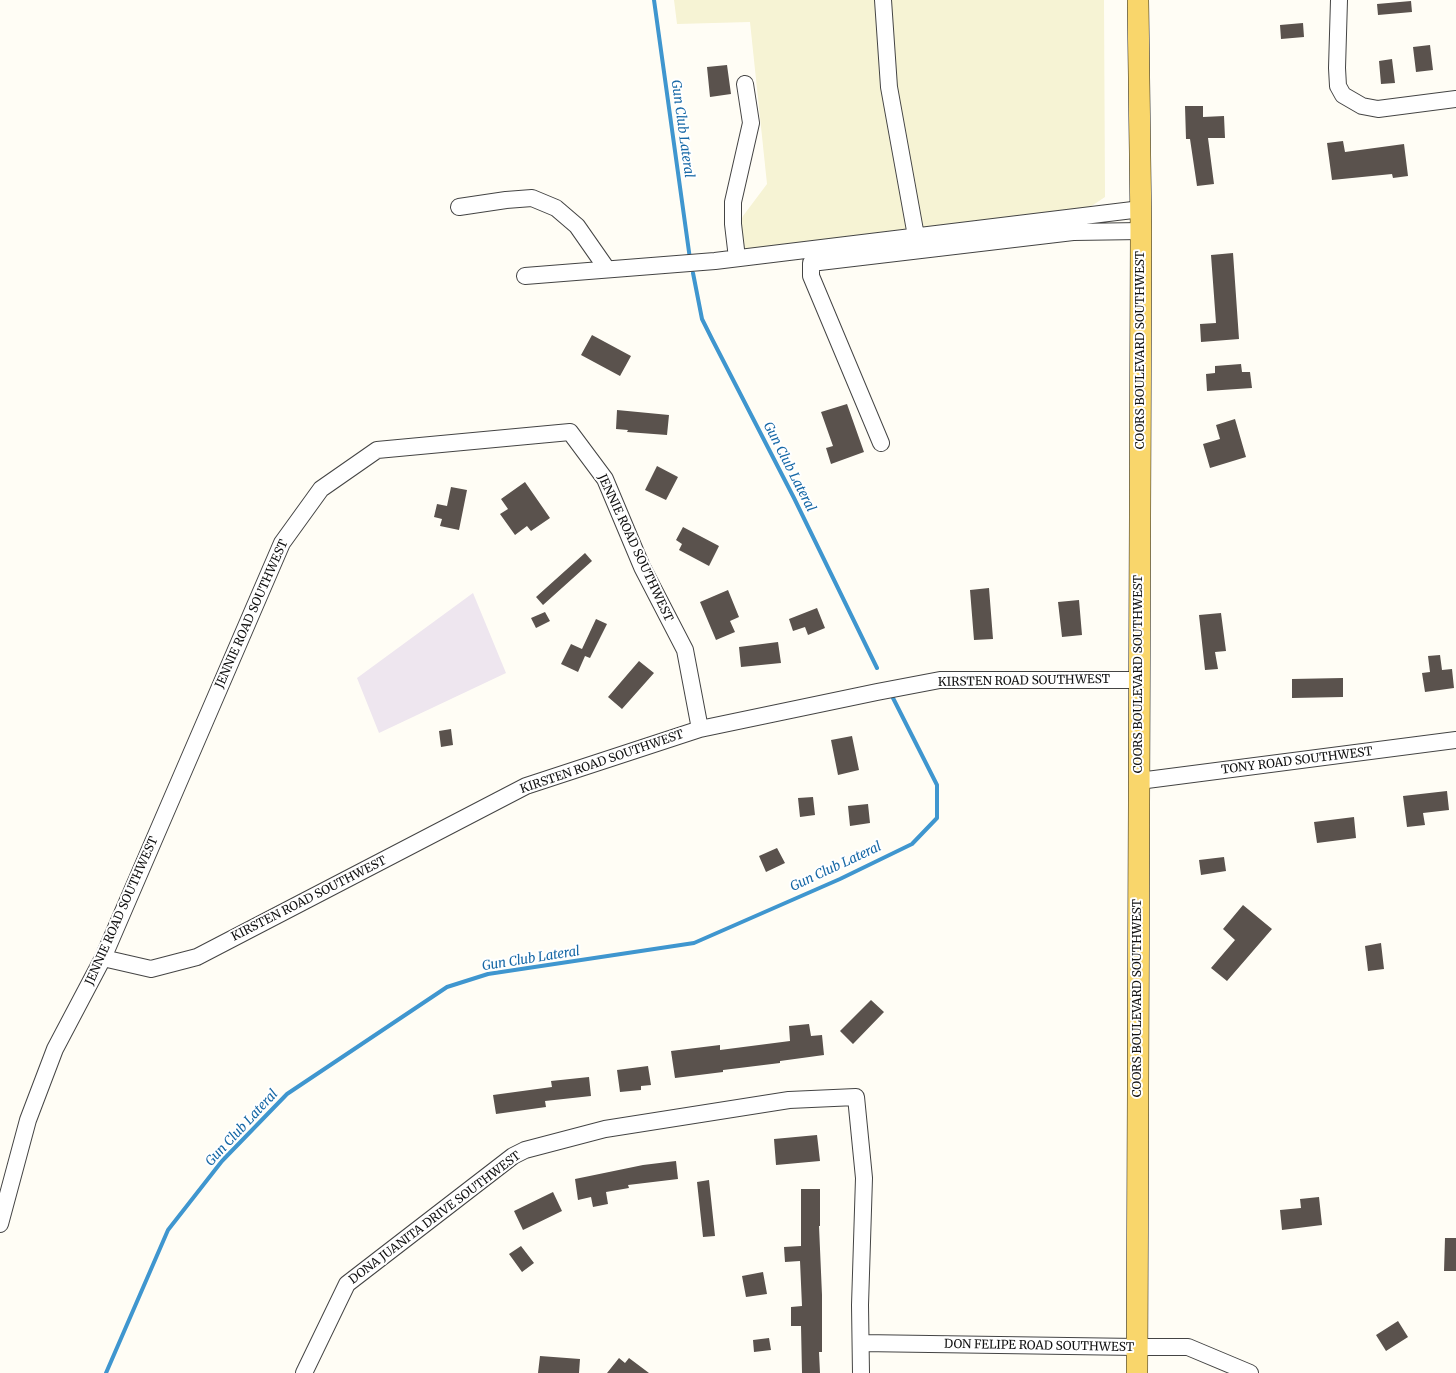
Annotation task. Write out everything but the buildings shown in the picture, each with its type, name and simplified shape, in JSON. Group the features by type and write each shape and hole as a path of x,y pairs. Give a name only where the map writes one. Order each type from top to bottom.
{"main road":[{"name":"COORS BOULEVARD SOUTHWEST","path":"1137,1373 1141,231 1138,0"}],"street":[{"path":"883,0 889,87 916,236"},
{"path":"1339,0 1337,68 1338,86 1343,95 1362,106 1378,109 1456,98"},
{"path":"737,258 733,224 733,202 751,123 745,84"},
{"path":"459,207 532,198 556,208 577,226 607,269"},
{"path":"525,276 675,265 1141,209"},
{"path":"881,442 811,276 811,263 1073,232 1141,231"},
{"name":"JENNIE ROAD SOUTHWEST","path":"0,1224 28,1120 55,1049 103,958 282,543 321,489 377,450 570,432 605,479 642,567 685,650 700,729"},
{"name":"KIRSTEN ROAD SOUTHWEST","path":"103,958 151,969 197,957 526,786 700,729 940,680 1139,680"},
{"name":"TONY ROAD SOUTHWEST","path":"1139,781 1456,740"},
{"name":"DONA JUANITA DRIVE SOUTHWEST","path":"304,1373 348,1284 513,1156 525,1150 606,1129 789,1100 856,1097 864,1178 860,1304 861,1343"},
{"path":"861,1343 861,1373"},
{"name":"DON FELIPE ROAD SOUTHWEST","path":"861,1343 1188,1347 1250,1373"}],"shaded area":[{"path":"674,0 1104,0 1105,197 1087,209 726,254 743,216 767,184 750,22 677,24"},
{"path":"473,593 506,673 379,733 357,678"}],"waterway":[{"name":"Gun Club Lateral","path":"654,0 690,259"},
{"name":"Gun Club Lateral","path":"693,273 702,319 794,498 877,668"},
{"name":"Gun Club Lateral","path":"106,1373 168,1230 222,1161 287,1094 447,987 488,974 694,943 840,879 912,844 937,818 937,785 893,698"}]}
